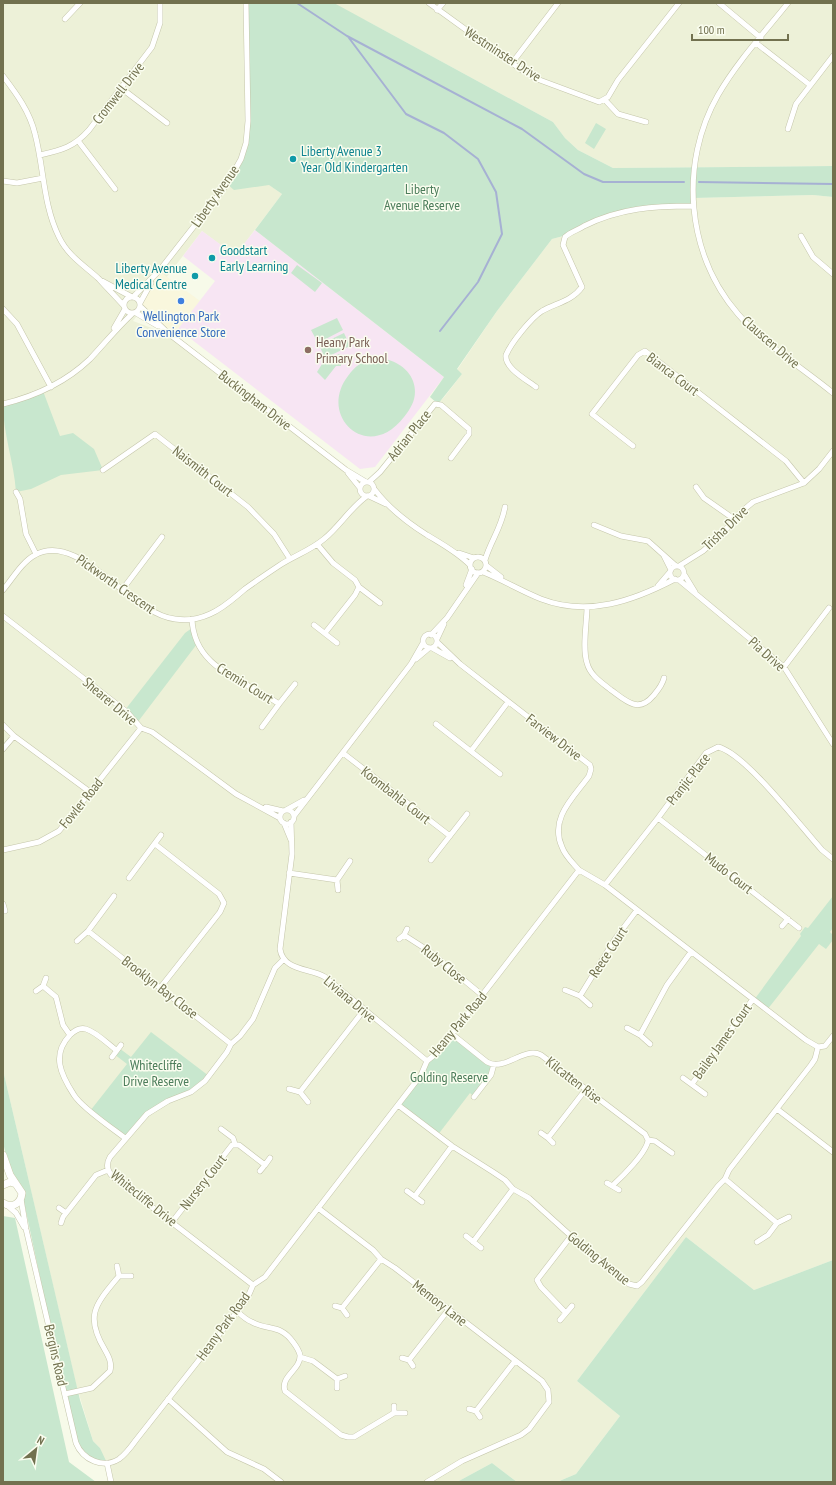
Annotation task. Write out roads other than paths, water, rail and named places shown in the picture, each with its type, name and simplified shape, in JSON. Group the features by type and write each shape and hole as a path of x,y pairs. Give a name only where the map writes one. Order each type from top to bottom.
{"main road":[{"path":"3,1155 10,1175 22,1193 21,1199 16,1205 5,1205"},
{"path":"3,1185 10,1182 16,1184"}],"street":[{"path":"65,19 80,3"},
{"name":"Cromwell Drive","path":"40,155 58,151 79,142 147,55 155,41 160,23 160,3"},
{"name":"Liberty Avenue","path":"132,297 152,280 227,184 244,152 248,132 249,109 246,3"},
{"name":"Westminster Drive","path":"429,3 512,63 537,79 593,101 605,100"},
{"path":"437,10 443,3"},
{"path":"512,63 558,3"},
{"path":"646,122 618,114 605,100 679,3"},
{"path":"719,3 760,38"},
{"name":"Clauscen Drive","path":"788,3 730,76 707,118 699,142 695,162 693,206 705,257 720,289 733,308 764,339 833,393"},
{"path":"756,43 810,85"},
{"path":"788,129 794,109 810,85 833,56"},
{"path":"3,76 21,101 30,119 40,155 51,218 60,239 76,259 98,278 124,307 134,313"},
{"path":"121,88 166,123"},
{"path":"79,142 115,188"},
{"path":"3,181 17,183 43,178"},
{"path":"536,387 509,365 505,359 506,355 535,316 544,310 564,302 578,292 582,287 563,245 565,237 598,219 623,210 654,206 693,206"},
{"path":"801,236 813,258 833,274"},
{"path":"3,404 28,397 65,379 83,365 141,305 137,298 132,297 98,278"},
{"name":"Liberty Avenue","path":"141,305 152,280"},
{"path":"110,336 127,299 132,297"},
{"name":"Buckingham Drive","path":"141,305 164,329 346,470 371,485"},
{"path":"3,309 17,324 51,387"},
{"name":"Buckingham Drive","path":"134,313 164,329"},
{"name":"Bianca Court","path":"633,446 592,414 638,355 645,351 786,462 804,483"},
{"name":"Adrian Place","path":"371,485 435,404 441,405 469,429 469,434 451,458"},
{"name":"Naismith Court","path":"103,470 155,434 248,507 274,534 290,559"},
{"name":"Trisha Drive","path":"670,571 696,556 720,535 747,506 760,498 804,483 819,469 833,451"},
{"name":"Buckingham Drive","path":"346,470 363,495 368,496"},
{"path":"360,490 361,484 371,485 392,507 426,534 456,552 471,567 480,573 508,582 543,599 565,605 587,607 621,603 677,579"},
{"name":"Pickworth Crescent","path":"36,554 54,550 72,553 142,606 158,615 175,619 192,619 218,610 290,559 317,544 333,531 352,509 368,496 371,485"},
{"path":"696,487 704,498 734,519"},
{"name":"Pickworth Crescent","path":"352,509 360,490"},
{"path":"3,590 26,562 36,554 26,534 20,499 16,492"},
{"path":"368,496 392,507"},
{"path":"411,664 431,648 437,640 447,618 486,563 491,544 501,525 505,507"},
{"path":"594,525 621,536 648,541 663,556"},
{"path":"122,590 162,537"},
{"path":"317,544 333,563 355,580 359,588 380,603"},
{"path":"464,592 471,567 476,558 491,544"},
{"path":"456,552 476,558 486,563 508,582"},
{"name":"Pia Drive","path":"663,556 678,566 699,598"},
{"name":"Pia Drive","path":"663,556 670,571 677,579 784,667 833,744"},
{"name":"Trisha Drive","path":"677,579 684,573 696,556"},
{"path":"656,588 670,571"},
{"path":"325,633 359,588"},
{"path":"587,607 586,662 591,672 600,682 627,701 640,705 648,702 661,687 664,678"},
{"path":"784,667 830,608"},
{"name":"Shearer Drive","path":"3,616 127,712 141,728 152,732 236,794 261,806 280,818"},
{"path":"284,959 280,949 292,843 291,822 306,798 343,753 411,664 425,636 431,635 447,618"},
{"name":"Cremin Court","path":"192,619 194,638 204,655 239,682 261,692 279,704"},
{"path":"314,625 337,643"},
{"name":"Farview Drive","path":"431,635 460,664 590,767 589,776 564,810 559,824 562,848 579,870"},
{"name":"Farview Drive","path":"423,642 460,664"},
{"name":"Cremin Court","path":"262,727 294,684"},
{"path":"470,751 508,702"},
{"path":"436,724 500,774"},
{"path":"3,725 14,736 90,792"},
{"name":"Fowler Road","path":"3,850 40,842 55,834 141,728"},
{"path":"3,750 14,736"},
{"name":"Pranjic Place","path":"604,885 658,818 706,753 713,748 721,747 758,776 822,850 833,859"},
{"name":"Koombahla Court","path":"343,753 450,836"},
{"path":"292,843 284,823 280,818 284,810 306,798"},
{"name":"Shearer Drive","path":"261,806 284,810"},
{"path":"284,810 290,811 294,816"},
{"path":"431,860 467,814"},
{"name":"Mudo Court","path":"658,818 799,928"},
{"path":"284,823 291,822"},
{"path":"129,878 161,835"},
{"path":"155,844 218,894 224,903 220,912 160,988"},
{"path":"338,890 337,880 350,862"},
{"path":"579,870 604,885 638,910 813,1046 825,1046 833,1036"},
{"name":"Heany Park Road","path":"107,1463 118,1460 127,1452 237,1311 249,1295 253,1285 265,1277 421,1075 427,1061 437,1053 579,870"},
{"path":"289,874 337,880"},
{"path":"77,941 88,931 114,896"},
{"path":"3,904 4,911"},
{"name":"Reece Court","path":"580,996 615,939 638,910"},
{"path":"782,926 788,919"},
{"path":"398,939 404,935 407,929"},
{"name":"Brooklyn Bay Close","path":"88,931 231,1044"},
{"name":"Ruby Close","path":"404,935 429,951 482,995"},
{"path":"640,1035 661,994 691,952"},
{"name":"Liviana Drive","path":"284,959 294,966 318,973 427,1061"},
{"name":"Whitecliffe Drive","path":"253,1285 113,1177 108,1170 109,1159 141,1119 153,1109 191,1092 201,1085 225,1056 231,1044 240,1036 253,1019 275,968 284,959"},
{"path":"36,991 42,986 46,978"},
{"path":"42,986 56,997 63,1025 70,1035"},
{"path":"566,990 580,996 590,1005"},
{"name":"Bailey James Court","path":"692,1084 753,999"},
{"path":"300,1092 364,1010"},
{"path":"627,1028 640,1035 650,1044"},
{"path":"116,1050 86,1029 77,1029 70,1035 60,1048 58,1058 72,1092 80,1103 125,1138"},
{"path":"452,1034 486,1061 494,1064 491,1075 474,1097"},
{"path":"112,1057 121,1045"},
{"name":"Golding Avenue","path":"398,1105 452,1146 504,1180 513,1189 529,1198 571,1236 629,1284 639,1286 725,1179 729,1170 778,1109 813,1062 818,1047"},
{"name":"Kilcatten Rise","path":"494,1064 536,1052 544,1056 645,1134 648,1140 655,1140 672,1153"},
{"name":"Bailey James Court","path":"683,1078 705,1094"},
{"path":"289,1089 300,1092 308,1102"},
{"path":"548,1138 586,1089"},
{"path":"778,1109 833,1152"},
{"name":"Nursery Court","path":"221,1129 233,1138 235,1144 264,1165"},
{"path":"541,1133 553,1143"},
{"path":"613,1185 625,1174 646,1147 648,1140"},
{"name":"Nursery Court","path":"172,1222 229,1148 235,1144"},
{"path":"415,1196 452,1146"},
{"path":"260,1171 270,1158"},
{"path":"61,1223 66,1213 96,1176 108,1170"},
{"path":"725,1179 777,1223"},
{"path":"607,1183 613,1185 619,1190"},
{"path":"473,1242 513,1189"},
{"path":"407,1191 422,1202"},
{"name":"Bergins Road","path":"21,1199 26,1229 78,1447 89,1459 95,1462 107,1463"},
{"name":"Bergins Road","path":"5,1205 16,1213 26,1229"},
{"path":"59,1208 66,1213"},
{"name":"Memory Lane","path":"318,1208 373,1250 381,1259 515,1360 544,1384 549,1396 547,1405 524,1433 462,1461 427,1482"},
{"path":"757,1242 768,1235 777,1223 789,1217"},
{"path":"466,1236 481,1248"},
{"path":"566,1313 541,1287 537,1280 571,1236"},
{"path":"342,1308 381,1259"},
{"path":"65,1394 92,1388 110,1371 110,1360 96,1336 94,1317 100,1300 119,1276 117,1266"},
{"path":"119,1276 131,1276"},
{"path":"335,1306 342,1308 347,1315"},
{"path":"560,1320 572,1306"},
{"path":"409,1360 449,1309"},
{"path":"237,1311 252,1322 286,1333 297,1348 300,1357 297,1366 286,1380 284,1385 285,1391 341,1435 354,1437 394,1413 405,1413"},
{"path":"300,1357 314,1361 337,1379"},
{"path":"402,1358 409,1360 413,1366"},
{"path":"476,1412 515,1360"},
{"path":"337,1379 345,1376"},
{"path":"337,1379 337,1388"},
{"path":"168,1399 227,1452 264,1469 281,1482"},
{"path":"394,1406 394,1413"},
{"path":"469,1409 476,1412 480,1417"},
{"path":"107,1463 111,1482"}],"waterway":[{"path":"297,3 347,36 522,129 584,174 603,182 684,182"},
{"path":"349,38 406,114 444,133 478,159 496,192 502,234 478,282 440,331"},
{"path":"699,182 833,184"}],"place":[{"name":"Liberty Avenue 3 Year Old Kindergarten","path":"293,159"},
{"name":"Goodstart Early Learning","path":"212,258"},
{"name":"Liberty Avenue Medical Centre","path":"195,276"},
{"name":"Wellington Park Convenience Store","path":"181,301"},
{"name":"Heany Park Primary School","path":"308,350"}],"park label":[{"name":"Liberty Avenue Reserve","path":"422,198"},
{"name":"Whitecliffe Drive Reserve","path":"156,1074"},
{"name":"Golding Reserve","path":"449,1077"}]}
